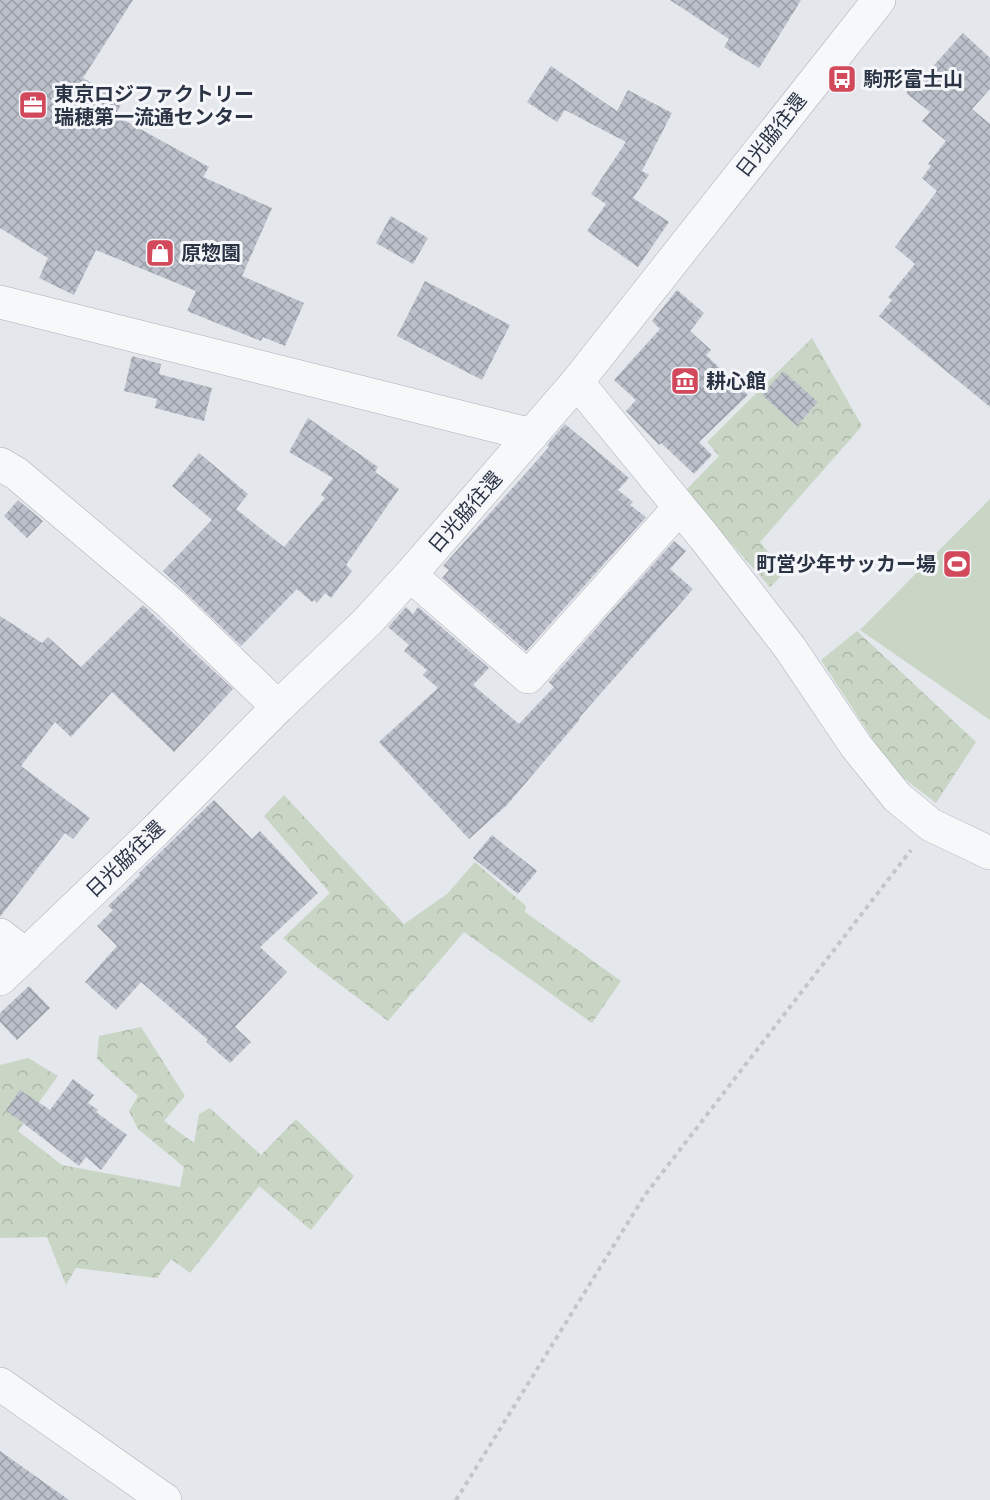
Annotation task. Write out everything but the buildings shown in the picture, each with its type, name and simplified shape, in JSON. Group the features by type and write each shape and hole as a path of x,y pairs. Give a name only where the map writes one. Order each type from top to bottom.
{"street":[{"name":"日光脇往還","path":"0,979 155,831 278,707 367,622 410,575 577,382 879,0"},
{"path":"0,302 532,435"},
{"path":"577,382 790,648 863,755 897,797 931,825 990,853"},
{"path":"0,464 17,474 171,604 278,707"},
{"path":"410,575 528,676 680,508"},
{"path":"0,935 26,955"},
{"path":"0,1384 165,1500"}],"path":[{"path":"456,1500 645,1195 931,825"}],"green space":[{"path":"812,338 862,426 760,542 785,572 770,587 685,491 719,456 707,442"},
{"name":"町営少年サッカー場","path":"990,499 990,720 860,630"},
{"path":"857,631 976,742 936,803 893,770 821,660"},
{"path":"284,795 404,924 447,894 475,862 526,906 525,912 621,981 592,1023 464,932 388,1021 283,938 330,893 264,816"},
{"path":"141,1027 185,1096 164,1121 194,1143 199,1114 210,1108 261,1155 296,1119 354,1176 311,1230 259,1186 190,1273 171,1259 157,1278 76,1268 66,1285 47,1237 0,1238 0,1065 28,1058 58,1076 18,1131 62,1165 180,1187 184,1167 138,1129 129,1111 138,1096 97,1059 99,1036"}],"place":[{"name":"駒形富士山","path":"842,79"},
{"name":"東京ロジファクトリー 瑞穂第一流通センター","path":"33,105"},
{"name":"原惣園","path":"160,253"},
{"name":"耕心館","path":"685,381"},
{"name":"町営少年サッカー場","path":"957,564"}]}
